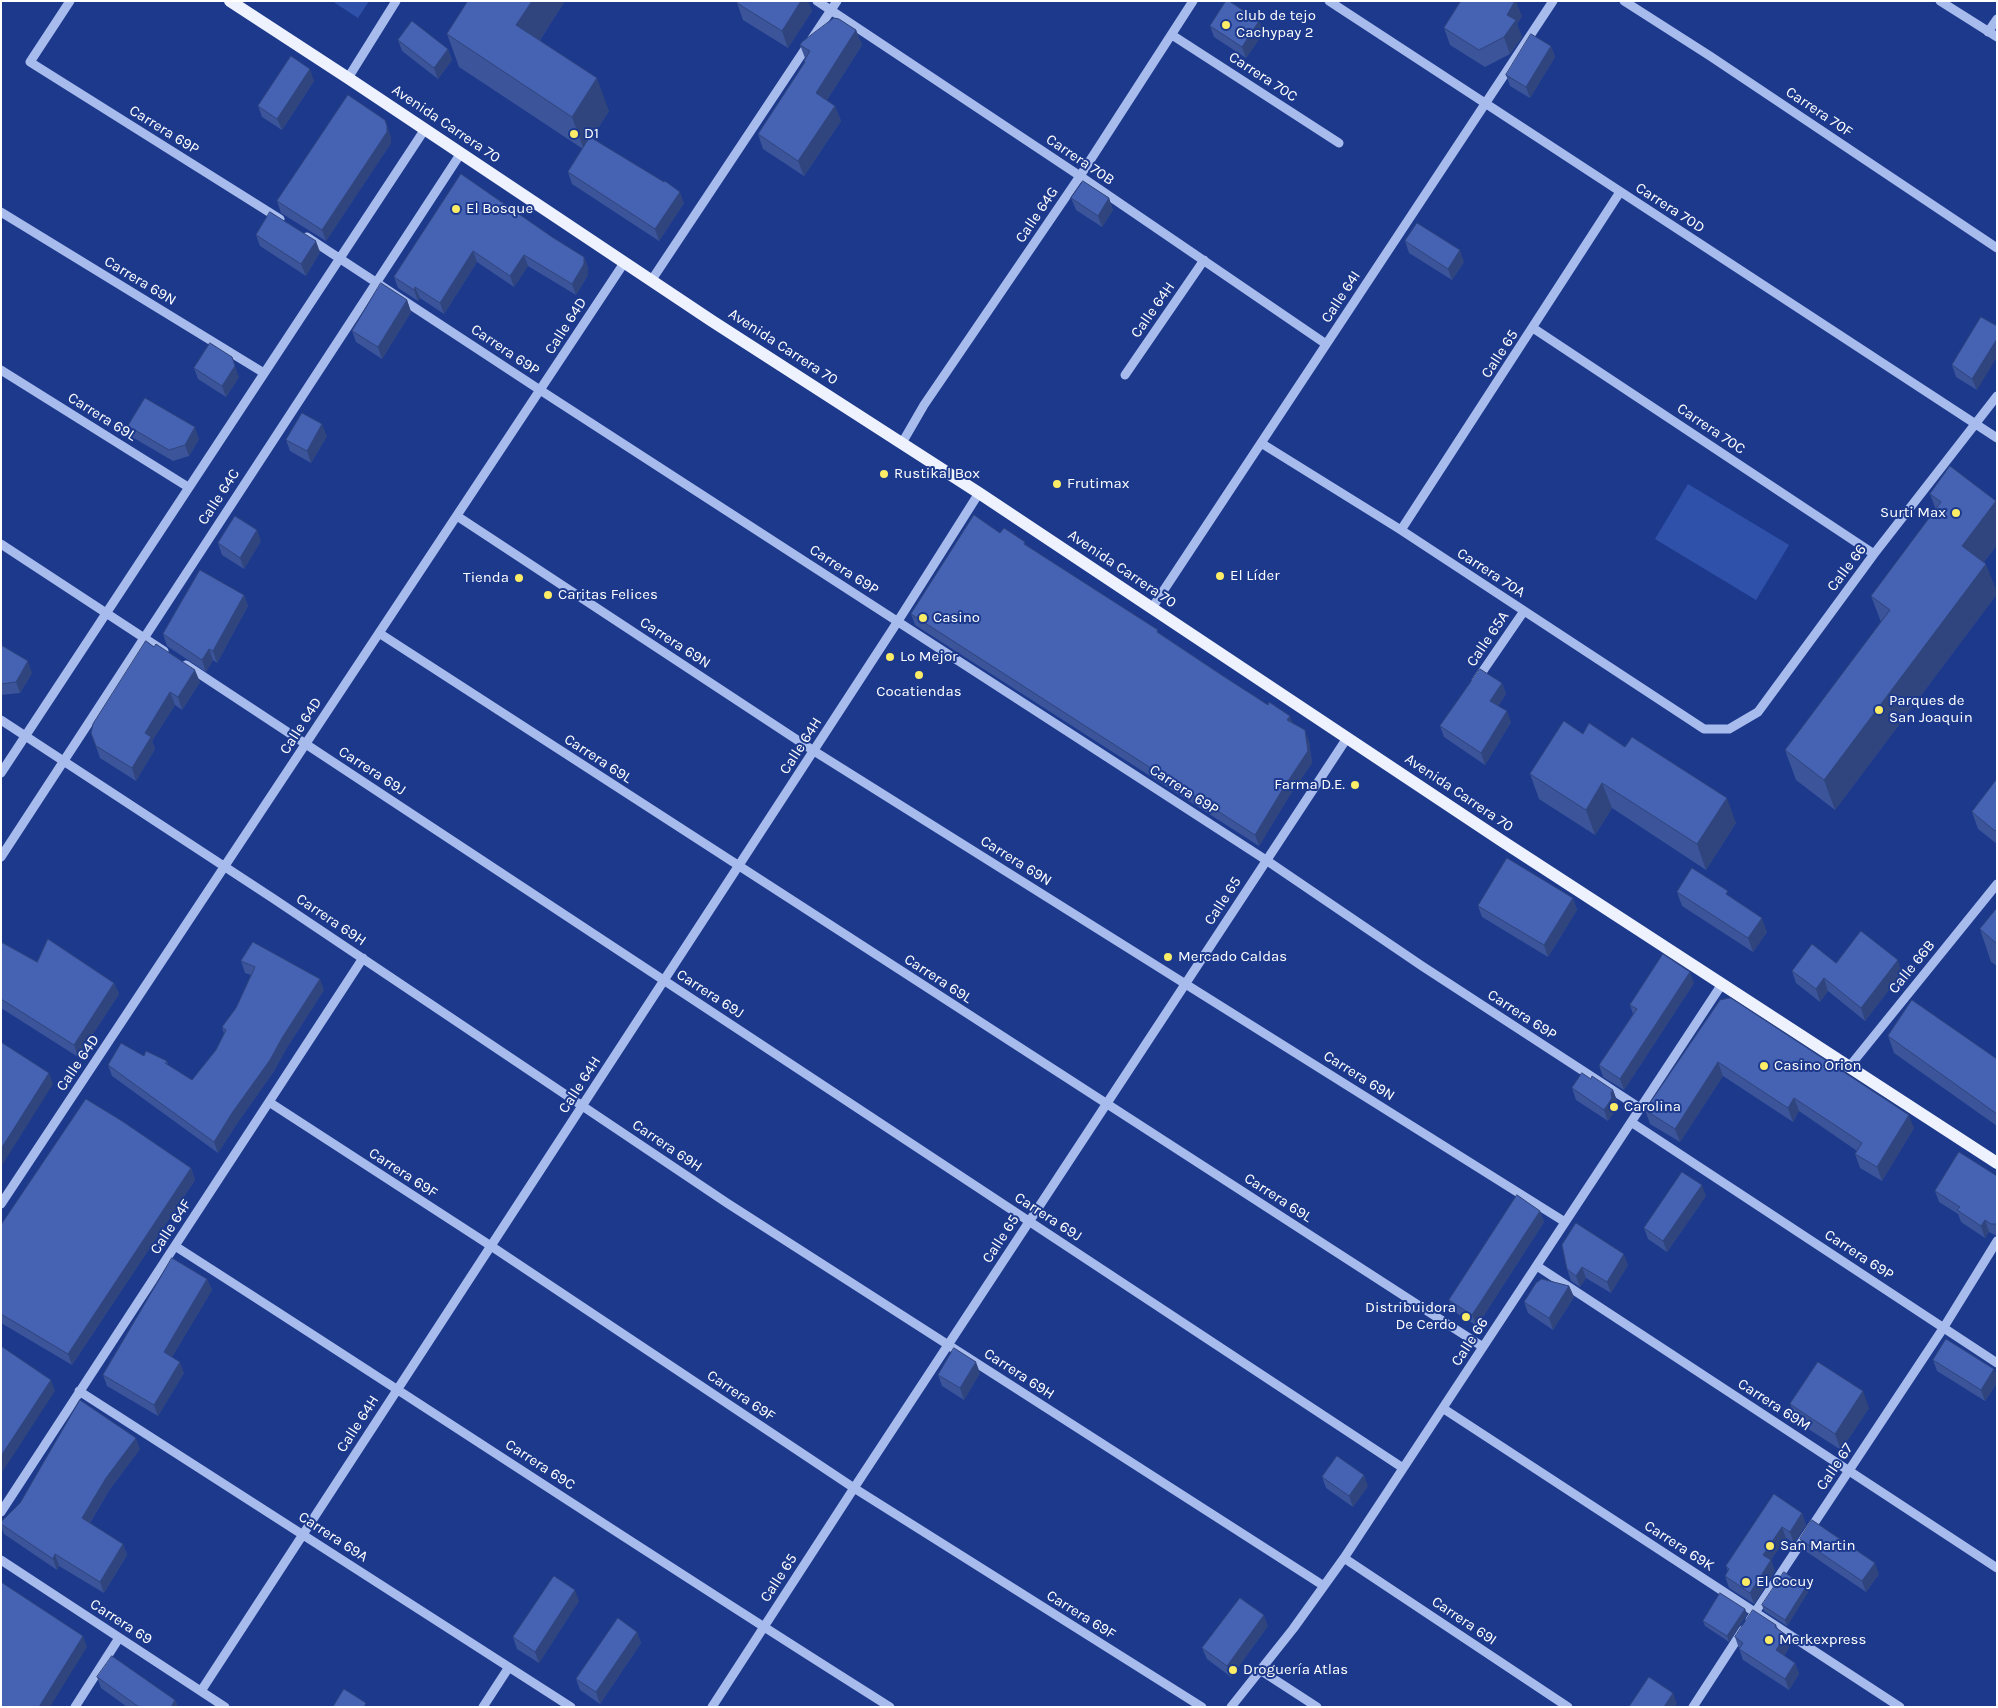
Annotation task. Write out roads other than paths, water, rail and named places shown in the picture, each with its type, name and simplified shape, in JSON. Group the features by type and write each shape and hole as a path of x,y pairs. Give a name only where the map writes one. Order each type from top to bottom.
{"main road":[{"name":"Avenida Carrera 70","path":"230,1 624,263 979,493 1347,738 1997,1163"}],"street":[{"name":"Carrera 69P","path":"70,1 30,62 288,225"},
{"path":"348,78 396,1"},
{"name":"Carrera 70B","path":"817,1 1080,176 1326,344"},
{"path":"651,280 837,1"},
{"name":"Calle 64G","path":"902,443 924,405 1080,176 1193,1"},
{"name":"Carrera 70D","path":"1329,1 1997,438"},
{"name":"Calle 64I","path":"1152,608 1552,1"},
{"name":"Carrera 70F","path":"1624,1 1710,56 1997,248"},
{"path":"1940,1 1997,37"},
{"path":"1988,32 1997,19"},
{"name":"Carrera 70C","path":"1172,34 1339,143"},
{"name":"Calle 64C","path":"1,773 425,129"},
{"name":"Calle 64C","path":"1,856 461,153"},
{"name":"Calle 65","path":"1401,530 1620,192"},
{"name":"Carrera 69N","path":"1,212 264,373"},
{"name":"Carrera 69P","path":"297,230 540,390 1266,860 1422,966 1640,1108"},
{"name":"Calle 64H","path":"1125,375 1204,260"},
{"name":"Calle 64D","path":"1,1204 624,263"},
{"name":"Carrera 70C","path":"1533,328 1874,554"},
{"name":"Carrera 69L","path":"1,370 188,487"},
{"name":"Calle 66","path":"1704,729 1729,729 1758,712 1874,554 1997,396"},
{"name":"Carrera 70A","path":"1261,443 1401,530 1704,729"},
{"name":"Calle 64H","path":"201,1691 814,751 979,493"},
{"name":"Carrera 69N","path":"457,516 814,751 1565,1222"},
{"name":"Carrera 69J","path":"1,544 1403,1468"},
{"name":"Calle 65A","path":"1472,687 1524,611"},
{"name":"Carrera 69L","path":"379,633 1483,1347"},
{"name":"Carrera 69H","path":"1,720 225,866 727,1203 1324,1586"},
{"name":"Calle 65","path":"712,1707 1106,1103 1347,738"},
{"name":"Calle 66B","path":"1849,1067 1997,884"},
{"name":"Calle 64F","path":"1,1512 363,958"},
{"name":"Calle 66","path":"1231,1707 1344,1558 1722,984"},
{"name":"Carrera 69F","path":"269,1102 491,1246 854,1488 1202,1707"},
{"name":"Carrera 69P","path":"1631,1122 1997,1363"},
{"name":"Calle 67","path":"1693,1707 1944,1327 1997,1241"},
{"name":"Carrera 69C","path":"175,1246 398,1389 763,1628 890,1707"},
{"name":"Carrera 69M","path":"1537,1266 1997,1568"},
{"name":"Carrera 69A","path":"80,1391 571,1707"},
{"name":"Carrera 69K","path":"1444,1408 1900,1707"},
{"name":"Carrera 69I","path":"1344,1558 1568,1707"},
{"name":"Carrera 69","path":"1,1560 225,1707"},
{"path":"75,1707 119,1638"},
{"path":"484,1707 509,1667"},
{"path":"1260,1670 1317,1707"}],"place":[{"name":"club de tejo Cachypay 2","path":"1226,25"},
{"name":"D1","path":"574,134"},
{"name":"El Bosque","path":"456,209"},
{"name":"Rustikal Box","path":"884,474"},
{"name":"Frutimax","path":"1057,484"},
{"name":"Surti Max","path":"1956,513"},
{"name":"El Líder","path":"1220,576"},
{"name":"Tienda","path":"519,578"},
{"name":"Caritas Felices","path":"548,595"},
{"name":"Casino","path":"923,618"},
{"name":"Lo Mejor","path":"890,657"},
{"name":"Cocatiendas","path":"919,675"},
{"name":"Parques de San Joaquin","path":"1879,710"},
{"name":"Farma D.E.","path":"1355,785"},
{"name":"Mercado Caldas","path":"1168,957"},
{"name":"Casino Orion","path":"1764,1066"},
{"name":"Carolina","path":"1614,1107"},
{"name":"Distribuidora De Cerdo","path":"1466,1317"},
{"name":"San Martin","path":"1770,1546"},
{"name":"El Cocuy","path":"1746,1582"},
{"name":"Merkexpress","path":"1769,1640"},
{"name":"Droguería Atlas","path":"1233,1670"}]}
